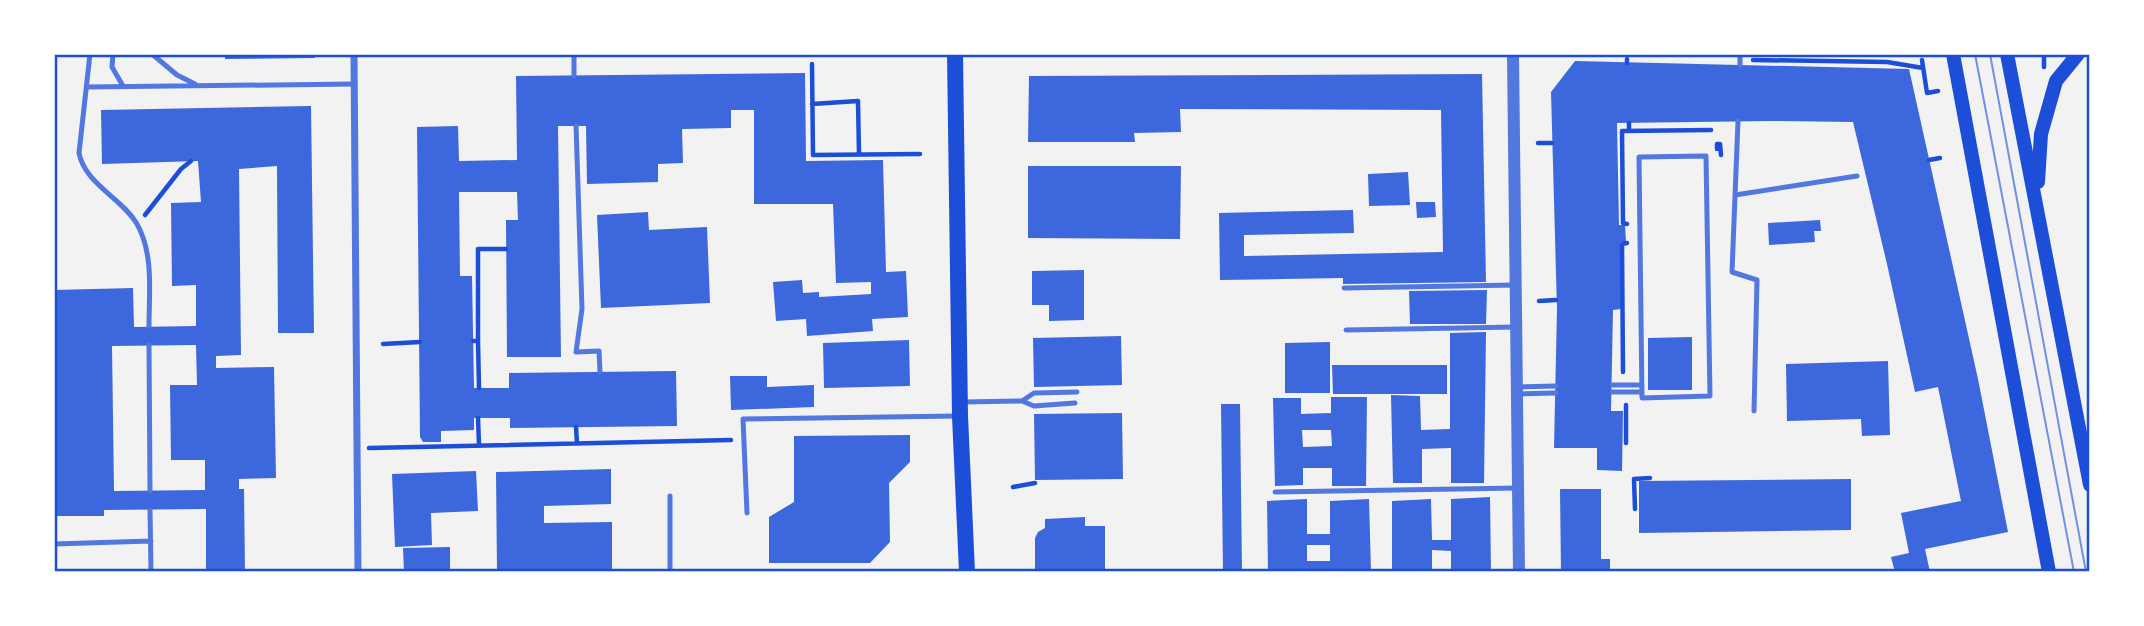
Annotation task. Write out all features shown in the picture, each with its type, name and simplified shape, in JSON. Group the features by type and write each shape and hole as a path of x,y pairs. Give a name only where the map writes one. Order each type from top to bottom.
{"main road":[{"path":"955,54 960,409 967,572"},
{"path":"1952,54 2049,572"},
{"path":"2007,54 2090,485"},
{"path":"2036,208 2041,134 2056,81 2078,54"}],"street":[{"path":"354,54 358,572"},
{"path":"1513,54 1519,572"}],"lane":[{"path":"90,54 80,161 103,188 130,213 144,239 149,271 149,326"},
{"path":"113,54 112,67 123,86"},
{"path":"152,54 177,75 198,85"},
{"path":"574,54 574,76"},
{"path":"1740,54 1740,65"},
{"path":"87,87 355,84"},
{"path":"1738,121 1732,272 1757,280 1754,411"},
{"path":"576,125 582,309 576,352 599,351 600,372"},
{"path":"1706,156 1710,396 1642,398 1642,388 1639,157 1706,156"},
{"path":"1735,195 1857,176"},
{"path":"1344,288 1516,285"},
{"path":"1346,330 1517,327"},
{"path":"149,345 150,491"},
{"path":"1612,389 1642,388"},
{"path":"1517,390 1556,390"},
{"path":"1022,401 1034,393 1077,392"},
{"path":"747,513 743,419 960,409 1022,401 1034,405 1075,403"},
{"path":"1275,492 1518,488"},
{"path":"670,496 670,572"},
{"path":"150,510 151,572"},
{"path":"54,544 151,541"}],"path":[{"path":"2044,55 2044,71"},
{"path":"1747,60 1887,62 1923,68"},
{"path":"1922,60 1927,93 1938,91"},
{"path":"812,64 813,155 920,154"},
{"path":"812,104 858,101 859,154"},
{"path":"1629,123 1629,131"},
{"path":"1538,143 1552,142"},
{"path":"1930,160 1940,158"},
{"path":"144,215 181,169 191,161"},
{"path":"479,388 476,341 478,248 506,249"},
{"path":"1539,301 1556,300"},
{"path":"383,344 420,342"},
{"path":"478,418 479,445"},
{"path":"1626,420 1626,443"},
{"path":"576,427 576,443"},
{"path":"357,448 742,439"},
{"path":"1635,509 1634,479 1650,478"},
{"path":"1013,487 1035,483"}],"building":[{"path":"225,54 315,54 315,58 225,59"},
{"path":"1575,61 1909,69 1978,379 2008,532 1925,549 1930,572 1895,572 1891,557 1909,553 1901,513 1961,501 1938,387 1915,392 1853,122 1617,123 1619,225 1625,225 1626,242 1620,242 1621,309 1613,310 1611,411 1623,411 1622,471 1597,470 1597,448 1554,448 1557,309 1551,92"},
{"path":"805,73 806,161 883,160 886,272 906,271 908,317 872,319 873,331 807,336 806,319 776,321 773,282 802,280 803,293 819,292 819,297 871,294 871,282 836,283 833,204 754,204 754,110 731,110 731,128 682,129 683,163 658,164 658,182 587,184 586,126 558,126 561,357 507,357 506,220 518,220 517,192 459,192 460,276 472,276 474,388 509,388 509,373 676,371 677,426 510,428 510,418 474,418 474,430 441,431 441,442 423,442 420,437 417,127 458,126 459,161 517,160 516,76"},
{"path":"1482,74 1486,282 1343,284 1343,278 1220,280 1219,213 1353,210 1354,233 1244,235 1244,256 1443,252 1441,110 1180,109 1181,132 1134,133 1135,142 1028,142 1029,76"},
{"path":"311,106 314,333 278,333 277,166 239,169 241,355 216,356 216,368 274,367 276,478 239,479 239,489 244,489 245,572 206,572 206,509 104,510 104,516 54,516 54,290 133,288 134,327 196,326 196,285 172,286 171,203 201,202 198,161 102,164 101,110","holes":["196,345 197,385 170,385 171,460 205,460 205,490 114,491 112,346"]},
{"path":"1028,166 1181,166 1180,239 1028,238"},
{"path":"1408,172 1410,205 1369,206 1368,174"},
{"path":"1416,202 1435,202 1436,217 1417,218"},
{"path":"648,212 649,230 707,227 710,303 601,308 597,215"},
{"path":"1820,220 1821,231 1814,231 1815,242 1769,245 1768,223"},
{"path":"1084,270 1084,320 1049,321 1049,305 1032,305 1032,271"},
{"path":"1487,290 1486,324 1410,324 1409,291"},
{"path":"1486,332 1484,483 1451,483 1451,448 1422,449 1422,483 1393,483 1391,395 1420,396 1421,430 1450,429 1450,333"},
{"path":"1121,336 1122,385 1034,387 1033,338"},
{"path":"1692,337 1692,390 1648,390 1648,338"},
{"path":"909,340 910,386 824,388 823,343"},
{"path":"1330,342 1330,393 1285,393 1285,343"},
{"path":"1888,361 1890,435 1862,436 1861,419 1787,421 1786,364"},
{"path":"1332,365 1447,365 1447,394 1333,394"},
{"path":"730,376 767,376 767,387 814,385 814,407 731,410"},
{"path":"1331,397 1367,397 1366,486 1332,486 1332,468 1303,468 1303,485 1275,486 1273,398 1301,398 1301,414 1331,413","holes":["1302,430 1331,430 1332,446 1303,447"]},
{"path":"1221,404 1240,404 1242,572 1223,572"},
{"path":"1122,413 1123,479 1035,480 1034,414"},
{"path":"910,435 910,462 889,483 890,542 870,563 769,563 769,517 794,502 794,436"},
{"path":"611,469 611,504 544,506 544,523 612,522 612,572 497,572 496,472"},
{"path":"476,471 478,511 431,513 432,545 395,547 392,474"},
{"path":"1851,479 1851,530 1639,533 1639,481"},
{"path":"1560,489 1601,489 1601,559 1610,559 1610,572 1561,572"},
{"path":"1490,497 1491,572 1451,572 1451,551 1432,550 1432,572 1392,572 1392,501 1431,499 1432,540 1451,540 1451,499"},
{"path":"1307,499 1307,534 1330,534 1330,501 1369,499 1371,572 1268,572 1267,501","holes":["1307,545 1330,545 1330,561 1307,561"]},
{"path":"1085,517 1085,526 1105,526 1105,572 1035,572 1035,538 1038,532 1045,528 1045,519"},
{"path":"450,547 450,572 404,572 403,548"}],"tram line":[{"path":"1975,54 2074,572"},
{"path":"1990,54 2086,572"}]}
